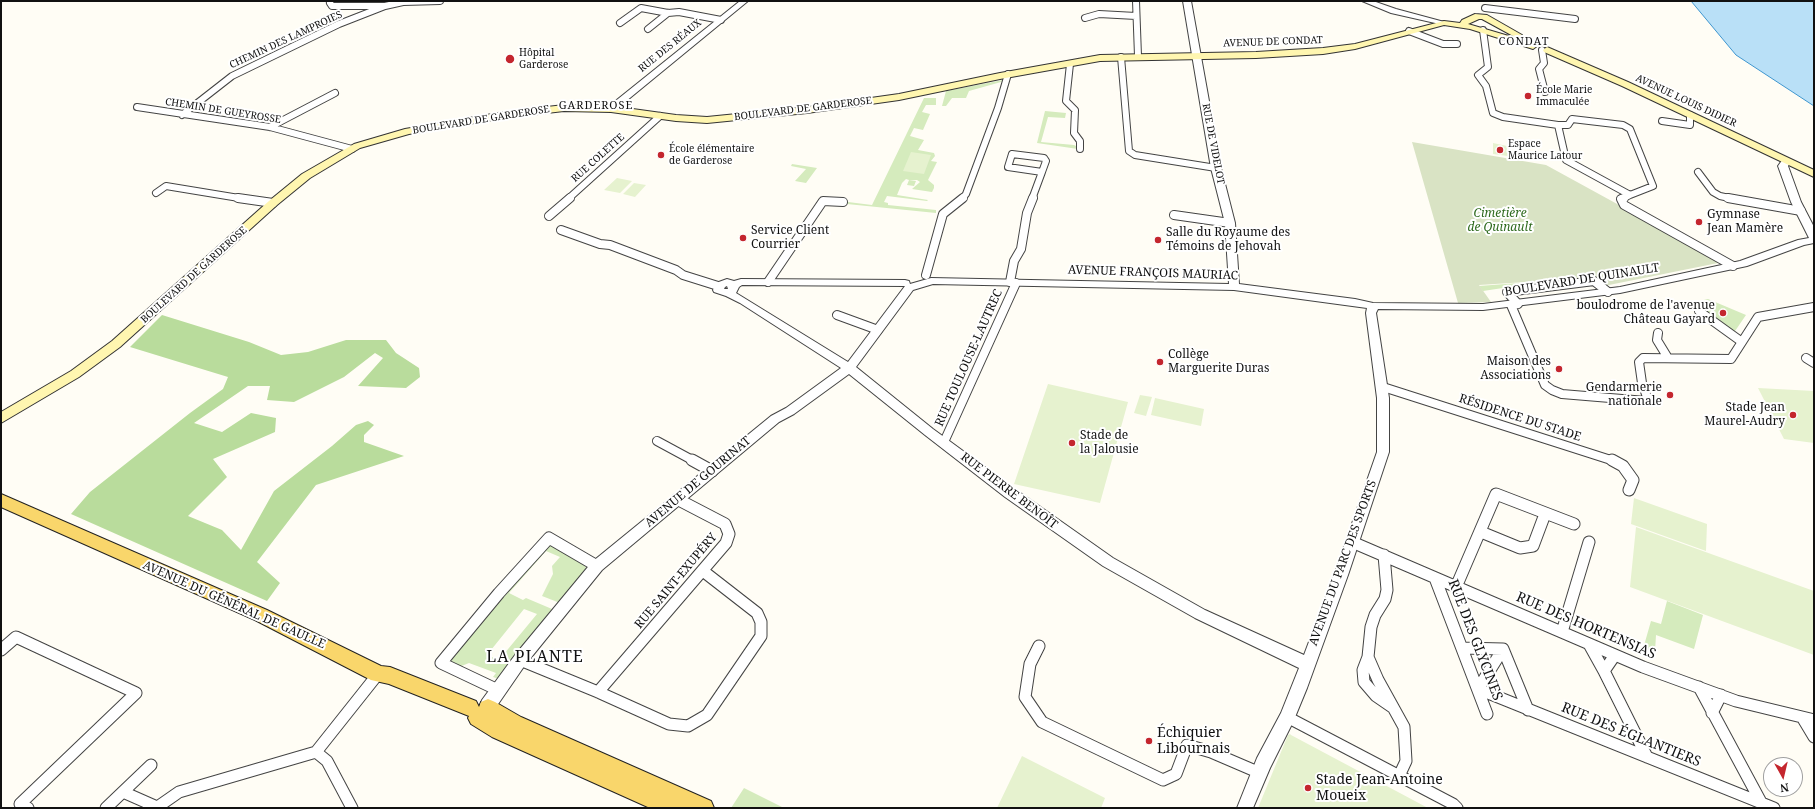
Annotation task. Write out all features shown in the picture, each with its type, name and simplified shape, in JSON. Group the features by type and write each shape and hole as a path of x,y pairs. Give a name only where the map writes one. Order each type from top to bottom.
{"main road":[{"path":"1463,25 1465,22 1478,16 1494,21 1540,48"},
{"name":"AVENUE DE CONDAT","path":"1196,55 1256,55 1323,51 1355,46 1444,23"},
{"name":"AVENUE LOUIS DIDIER","path":"1444,23 1463,25 1483,30 1540,48 1625,84 1814,174"},
{"name":"BOULEVARD DE GARDEROSE","path":"1,418 81,371 116,344 273,203 306,176 352,149 394,134 461,121 561,108 611,109 660,116 707,120 821,108 899,97 1008,74 1100,58 1196,55"},
{"name":"AVENUE DU GÉNÉRAL DE GAULLE","path":"1,500 261,615 351,658 378,674 390,676 448,700 484,704 514,723 678,804 704,808"}],"street":[{"name":"CHEMIN DES LAMPROIES","path":"182,115 232,76 339,24 385,6 404,2 440,1"},
{"path":"620,23 641,8 639,7 646,1"},
{"name":"RUE DES RÉAUX","path":"611,109 744,1"},
{"path":"1136,1 1138,56"},
{"name":"RUE DE VIDELOT","path":"1187,1 1216,168 1230,223 1234,287"},
{"path":"1366,1 1394,11 1444,23"},
{"path":"1482,1 1485,9 1494,21"},
{"name":"CHEMIN DES LAMPROIES","path":"330,3 332,6 385,6"},
{"path":"641,8 668,13 679,12 720,20"},
{"path":"1478,16 1484,12 1485,9"},
{"path":"1485,9 1575,18"},
{"path":"648,29 668,13"},
{"path":"1085,18 1099,14 1136,16"},
{"path":"1483,30 1488,67 1478,75 1486,86 1492,114 1558,125 1568,124 1572,118 1623,125 1630,129 1653,186 1621,199 1624,205 1734,266"},
{"path":"1409,31 1443,44 1457,44"},
{"path":"1540,48 1544,63 1539,69 1545,92"},
{"path":"1122,57 1130,151 1135,155 1216,168"},
{"path":"1070,64 1066,101 1075,110 1074,133 1080,141 1080,147 1071,144"},
{"path":"929,278 943,214 960,201 966,194 998,108 1008,74"},
{"path":"270,127 335,93"},
{"name":"CHEMIN DE GUEYROSSE","path":"137,107 182,115 270,127 352,149"},
{"path":"1662,121 1690,125 1690,115"},
{"name":"RUE COLETTE","path":"549,216 660,116"},
{"path":"1558,125 1566,160 1630,195"},
{"path":"1012,154 1044,158 1046,161 1042,172 1008,167 1012,154"},
{"path":"1786,161 1783,166 1801,211 1813,234"},
{"name":"RUE TOULOUSE-LAUTREC","path":"944,442 1013,282 1014,261 1021,249 1027,213 1042,172"},
{"path":"1698,172 1713,192 1720,196 1801,211"},
{"path":"156,193 166,186 273,203"},
{"path":"768,282 822,201 843,202"},
{"path":"1174,215 1230,223"},
{"name":"AVENUE FRANÇOIS MAURIAC","path":"561,230 600,244 610,245 698,280 726,288 741,282 907,285 927,283 929,278 1013,282 1234,287 1355,302 1373,306"},
{"name":"BOULEVARD DE QUINAULT","path":"1373,306 1467,307 1514,304 1608,292 1750,262 1802,242 1813,234"},
{"path":"1608,292 1594,281 1506,292 1514,304 1545,385 1552,390 1562,394 1646,401 1648,397 1642,383 1639,362 1643,358 1731,359 1758,317 1814,307"},
{"name":"AVENUE DE GOURINAT","path":"484,704 597,566 775,419 790,411 849,368 878,330 907,285"},
{"path":"1542,287 1554,299"},
{"name":"RUE PIERRE BENOÎT","path":"726,288 849,368 1037,513 1108,562 1200,614 1307,664"},
{"name":"AVENUE DU PARC DES SPORTS","path":"1245,808 1260,772 1287,717 1352,542 1383,452 1383,387 1371,314 1373,306"},
{"path":"1699,311 1742,342"},
{"path":"837,315 878,330"},
{"path":"1658,333 1657,340 1668,358"},
{"name":"RÉSIDENCE DU STADE","path":"1383,387 1608,458 1624,466 1633,480 1629,490"},
{"path":"657,441 712,470"},
{"path":"1456,587 1481,532 1496,494 1574,524"},
{"name":"RUE SAINT-EXUPÉRY","path":"598,692 726,543 729,534 725,524 678,499"},
{"path":"1481,532 1520,548 1533,546 1545,514"},
{"path":"484,704 441,663 499,593 549,538 597,566"},
{"name":"RUE DES HORTENSIAS","path":"1352,542 1615,655 1721,695 1808,719"},
{"path":"1562,632 1589,542"},
{"path":"1384,556 1387,590 1385,599 1375,614 1371,627 1368,657 1363,670 1364,682 1376,696 1395,709 1404,727 1406,761 1399,776"},
{"path":"520,660 598,692 669,724 688,726 708,715 761,636 761,622 757,613 703,571"},
{"name":"RUE DES GLYCINES","path":"1435,578 1487,714"},
{"path":"1,650 16,638 136,692 20,804 28,808"},
{"path":"1589,644 1647,758"},
{"path":"1039,646 1030,664 1025,697 1042,722 1163,780 1176,774 1186,745 1211,752 1260,772"},
{"path":"1462,648 1503,650"},
{"path":"1478,689 1503,650"},
{"path":"1503,650 1528,710"},
{"path":"1604,671 1615,655"},
{"path":"123,792 157,808 179,792 316,752 378,674"},
{"path":"1699,687 1712,712 1768,806"},
{"name":"RUE DES ÉGLANTIERS","path":"1478,689 1768,806"},
{"path":"1712,712 1721,695"},
{"path":"1287,717 1457,808"},
{"path":"1808,719 1814,736"},
{"path":"316,752 327,761 352,808"},
{"path":"106,808 151,765"}],"green space":[{"path":"1003,80 1001,82 969,91 966,98 952,98 946,106 942,106 946,91"},
{"path":"924,98 936,98 936,105 926,105 922,112 930,114 923,130 914,128 910,136 924,140 918,150 934,153 935,156 931,161 937,162 928,180 934,185 934,188 932,192 912,189 920,182 917,180 906,179 902,183 897,195 928,200 927,201 887,196 884,202 888,203 888,205 936,210 936,213 847,204 848,202 872,205"},
{"path":"1045,111 1066,113 1065,118 1048,117 1041,142 1074,145 1078,147 1078,149 1037,143"},
{"name":"Cimetière de Quinault","path":"1412,142 1546,165 1723,262 1604,286 1589,278 1479,285 1491,302 1458,303"},
{"name":"Espace Maurice Latour","path":"1493,143 1507,146 1508,156 1493,154"},
{"path":"911,152 931,155 924,174 903,171"},
{"path":"792,164 817,168 806,183 795,181 806,169 791,166"},
{"path":"617,178 632,181 620,193 604,190"},
{"path":"909,180 916,181 914,186 907,185"},
{"path":"634,183 646,185 635,197 623,194"},
{"path":"1532,282 1536,283 1483,291 1479,286"},
{"path":"1708,299 1746,315 1733,334 1698,308 1693,309 1688,304"},
{"path":"162,315 249,342 281,355 308,352 346,340 386,340 396,353 419,368 420,377 406,388 358,386 383,358 375,353 344,377 294,402 267,400 270,386 248,386 194,423 222,432 251,413 276,418 275,432 213,459 227,477 188,516 222,530 241,550 274,491 332,446 356,425 368,421 374,425 364,435 364,442 404,456 316,485 257,562 280,583 267,601 71,514 90,492 190,413 223,389 228,377 130,347"},
{"name":"Stade de la Jalousie","path":"1048,384 1128,402 1100,503 1014,484"},
{"name":"Stade Jean Maurel-Audry","path":"1758,388 1814,391 1814,443 1784,439"},
{"path":"1140,395 1152,397 1146,416 1134,413"},
{"path":"1155,398 1204,409 1201,426 1151,415"},
{"path":"1634,498 1707,524 1706,551 1631,524"},
{"path":"1636,527 1814,591 1814,655 1630,587"},
{"path":"553,543 585,564 586,569 560,603 542,596 553,574 552,566 560,557 546,551 509,593 523,600 526,598 552,609 499,679 493,677 496,673 469,663 459,667 452,664 451,656 547,545","holes":["524,609 537,614 499,660 487,655"]},
{"path":"1667,601 1703,615 1694,649 1656,635 1655,652 1643,649 1651,621 1661,624"},
{"path":"1290,734 1428,808 1258,808 1288,735"},
{"path":"1022,756 1105,798 1101,808 997,808"},
{"path":"744,788 784,808 731,808"}],"water":[{"path":"1691,1 1814,1 1814,106 1736,55"}],"place":[{"name":"Hôpital Garderose","path":"510,59"},
{"name":"École Marie Immaculée","path":"1528,96"},
{"name":"Espace Maurice Latour","path":"1500,150"},
{"name":"École élémentaire de Garderose","path":"661,155"},
{"name":"Gymnase Jean Mamère","path":"1699,222"},
{"name":"Service Client Courrier","path":"743,238"},
{"name":"Salle du Royaume des Témoins de Jehovah","path":"1158,240"},
{"name":"boulodrome de l'avenue Château Gayard","path":"1723,313"},
{"name":"Collège Marguerite Duras","path":"1160,362"},
{"name":"Maison des Associations","path":"1559,369"},
{"name":"Gendarmerie nationale","path":"1670,395"},
{"name":"Stade Jean Maurel-Audry","path":"1793,415"},
{"name":"Stade de la Jalousie","path":"1072,443"},
{"name":"Échiquier Libournais","path":"1149,741"},
{"name":"Stade Jean-Antoine Moueix","path":"1308,788"}],"district":[{"name":"CONDAT","path":"1524,42"},
{"name":"GARDEROSE","path":"596,106"},
{"name":"LA PLANTE","path":"535,657"}]}
